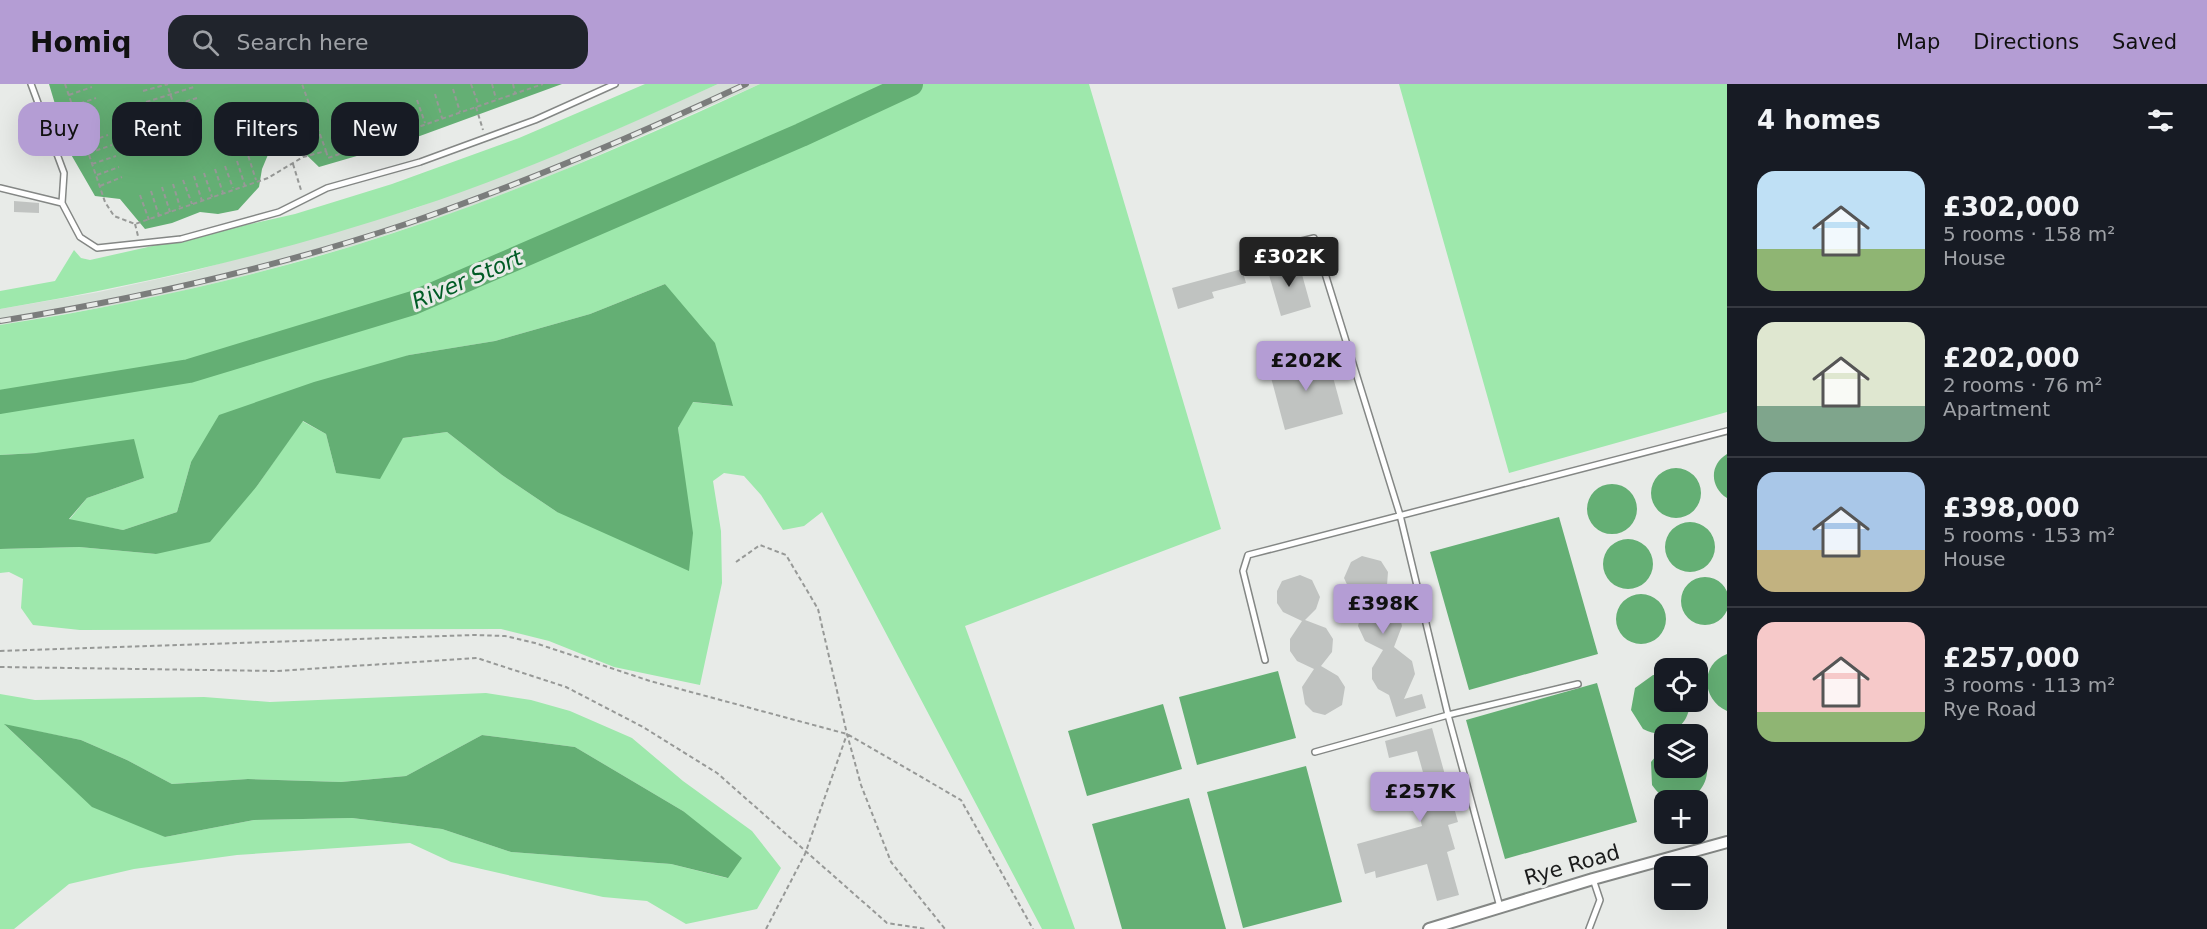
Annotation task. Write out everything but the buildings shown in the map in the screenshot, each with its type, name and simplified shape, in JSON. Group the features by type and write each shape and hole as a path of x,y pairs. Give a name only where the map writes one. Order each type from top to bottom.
{"street":[{"name":"Rye Road","path":"1428,929 1593,879 1727,842"}],"lane":[{"path":"31,84 64,173 62,203 80,237 97,248 181,239 279,212 327,188 420,162 535,120 615,84"},
{"path":"0,188 62,203"},
{"path":"1256,252 1314,238 1400,515 1448,715 1500,907"},
{"path":"1264,660 1243,571 1248,555 1727,431"},
{"path":"1316,752 1448,715 1578,684"},
{"path":"1589,929 1600,900 1593,879"}],"path":[{"path":"66,84 71,102"},
{"path":"143,91 167,84 173,102"},
{"path":"302,84 328,158 334,156"},
{"path":"471,84 486,138"},
{"path":"492,84 496,100"},
{"path":"513,84 515,93"},
{"path":"419,126 543,84"},
{"path":"68,95 92,87"},
{"path":"146,102 194,87"},
{"path":"453,89 460,112"},
{"path":"435,94 442,118"},
{"path":"84,102 96,98"},
{"path":"186,102 197,98"},
{"path":"417,100 425,124"},
{"path":"100,138 108,135"},
{"path":"100,149 112,145"},
{"path":"89,156 114,216 135,225 245,186 303,157 326,151"},
{"path":"92,164 116,156"},
{"path":"248,156 257,181"},
{"path":"237,161 245,186"},
{"path":"293,164 304,199"},
{"path":"225,166 233,190"},
{"path":"96,176 119,167"},
{"path":"215,169 223,194"},
{"path":"204,173 212,197"},
{"path":"194,176 202,201"},
{"path":"100,186 122,177"},
{"path":"183,180 192,204"},
{"path":"173,184 181,208"},
{"path":"162,188 170,212"},
{"path":"151,191 159,216"},
{"path":"140,195 149,219"},
{"path":"736,562 760,545 786,555 818,609 861,785 891,862 945,929"},
{"path":"0,651 505,636 650,681 847,734 961,800 1033,929"},
{"path":"0,667 277,670 477,658 566,687 643,727 717,773 805,854 887,923 926,929"},
{"path":"766,929 805,854 847,734"}],"shaded area":[{"path":"49,84 562,84 419,136 419,102 331,102 331,156 357,156 319,167 308,156 319,156 319,102 214,102 214,156 267,156 262,169 259,187 238,210 218,214 200,212 172,223 145,229 120,199 95,196 72,156 100,156 100,102 54,102"},
{"path":"645,84 718,84 530,166 454,195 364,224 209,266 0,309 0,291 55,281 74,250 81,258 90,260 295,214 392,184 519,138"},
{"path":"718,84 760,84 562,171 459,211 353,246 241,277 145,300 0,325 0,309 99,292 190,272 416,208 569,150"},
{"path":"760,84 1089,84 1221,529 965,626 1075,929 1042,929 822,512 804,526 783,530 761,495 744,476 724,473 713,481 721,531 722,583 700,685 614,667 549,641 501,629 80,630 33,625 21,608 23,579 9,572 0,573 0,549 79,547 156,554 257,486 302,421 326,434 336,473 403,438 447,432 502,475 557,512 682,467 678,428 692,402 732,406 665,284 590,314 495,341 409,355 191,462 177,512 123,530 69,520 87,498 144,478 36,453 0,455 0,325 178,292 266,271 353,246 457,211 559,172"},
{"path":"1399,84 1727,84 1727,412 1509,473"},
{"path":"665,284 715,343 733,406 693,402 678,428 693,533 689,571 557,512 502,475 447,432 403,438 380,479 336,473 326,434 303,421 257,486 210,542 156,554 79,547 0,549 0,455 36,453 134,439 144,478 87,498 69,519 123,530 177,512 191,462 219,415 314,382 409,355 495,341 590,314"},
{"path":"1727,454 1727,498 1717,488 1714,476 1717,464"},
{"path":"1676,468 1685,470 1696,479 1701,493 1699,502 1690,513 1676,518 1667,516 1656,507 1651,493 1653,484 1662,473"},
{"path":"1612,484 1621,486 1632,495 1637,509 1635,518 1626,529 1612,534 1603,532 1592,523 1587,509 1589,500 1598,489"},
{"path":"1559,517 1598,654 1469,690 1430,552"},
{"path":"1690,522 1699,524 1710,533 1715,547 1713,556 1704,567 1690,572 1681,570 1670,561 1665,547 1667,538 1676,527"},
{"path":"1628,539 1637,541 1648,550 1653,564 1651,573 1642,584 1628,589 1619,587 1608,578 1603,564 1605,555 1614,544"},
{"path":"1700,577 1710,577 1725,587 1727,610 1719,621 1710,625 1700,625 1685,615 1681,606 1681,596 1691,581"},
{"path":"1641,594 1650,596 1661,605 1666,619 1664,628 1655,639 1641,644 1632,642 1621,633 1616,619 1618,610 1627,599"},
{"path":"1727,654 1727,711 1713,699 1708,686 1708,674 1718,659"},
{"path":"1278,671 1296,738 1197,765 1179,697"},
{"path":"1654,675 1654,712 1688,712 1682,724 1654,724 1654,732 1643,729 1631,710 1635,688"},
{"path":"1597,683 1637,822 1505,859 1466,720"},
{"path":"486,693 531,700 570,711 632,738 683,781 752,831 781,868 757,909 686,924 647,901 603,897 451,862 410,843 237,855 134,869 69,884 14,929 0,929 0,694 35,700 204,697 270,702","holes":["5,725 81,740 127,760 172,784 248,779 341,782 406,776 482,735 575,747 683,811 727,878 671,864 511,852 442,829 352,818 254,820 165,837 42,760"]},
{"path":"1163,704 1182,769 1087,796 1068,731"},
{"path":"4,724 81,740 127,760 172,784 248,779 341,782 406,776 482,735 575,747 683,811 742,858 728,878 671,864 511,852 442,829 352,818 254,820 165,837 92,807"},
{"path":"1654,758 1654,778 1706,778 1704,785 1700,790 1657,790 1652,785 1651,762"},
{"path":"1306,766 1342,902 1243,928 1207,792"},
{"path":"1189,798 1226,929 1122,929 1092,824"}],"waterway":[{"name":"River Stort","path":"0,402 189,371 413,303 801,135 911,84"}],"railway":[{"path":"0,321 103,303 205,281 356,240 449,209 535,176 620,141 746,84"}]}
